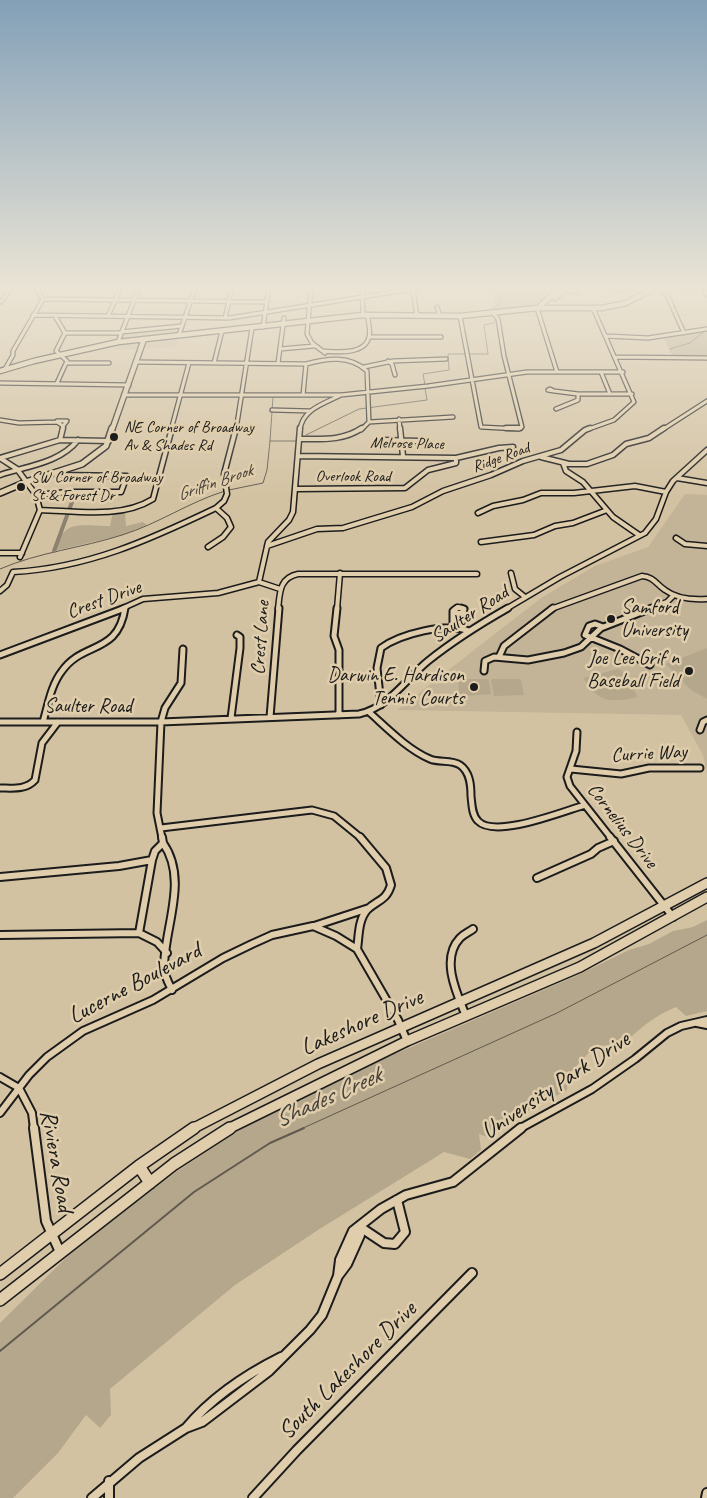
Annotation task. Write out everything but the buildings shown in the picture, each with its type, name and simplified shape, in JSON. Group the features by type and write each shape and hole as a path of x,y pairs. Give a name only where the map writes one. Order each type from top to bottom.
{"main road":[{"path":"2,370 47,358"},
{"path":"0,493 26,482 70,468 92,458 100,452 109,440 137,358"},
{"name":"Lakeshore Drive","path":"0,1274 139,1166 196,1126 318,1064 588,946 707,883"},
{"name":"Lakeshore Drive","path":"0,1300 174,1164 232,1126 407,1041 580,967 707,897"},
{"path":"139,1166 150,1183"}],"street":[{"path":"2,370 9,358"},
{"path":"57,383 67,363 65,358"},
{"path":"214,363 215,358"},
{"path":"0,592 7,585 14,572 51,569 120,552 143,544 216,508 224,500 226,490 224,474 230,459 248,358"},
{"path":"278,363 279,358"},
{"path":"136,362 306,364 325,358"},
{"path":"340,358 364,367 388,362 446,359"},
{"path":"340,358 344,360"},
{"path":"469,358 473,380 471,382 481,427 519,429 522,427 506,358"},
{"path":"553,358 557,372"},
{"path":"554,391 578,394 632,394 616,358"},
{"path":"40,510 125,510 148,504 153,499 189,362"},
{"path":"388,362 392,364 395,375"},
{"path":"67,363 110,363"},
{"path":"303,395 306,364"},
{"path":"300,439 344,438 365,427 369,422 368,378 364,367"},
{"path":"125,394 341,395 528,372 623,372"},
{"path":"601,372 610,394"},
{"path":"0,383 129,385"},
{"path":"556,409 578,400 578,394"},
{"name":"Ridge Road","path":"267,546 317,529 343,528 386,516 412,507 443,491 492,475 524,461 552,453 568,446 577,435 585,430 614,420 634,402 632,394"},
{"path":"323,395 329,397 329,401"},
{"path":"280,589 259,582 267,546 271,537 291,519 296,489 302,420 310,411 341,395"},
{"path":"540,457 562,463 587,464 608,458 626,444 649,438 707,401"},
{"path":"272,410 310,411"},
{"path":"369,422 453,417"},
{"path":"0,420 19,424 67,420 68,422 63,426 60,440"},
{"path":"399,420 403,456"},
{"path":"54,422 63,426"},
{"path":"0,458 60,440 109,440"},
{"path":"0,475 61,456 75,447 78,440"},
{"path":"384,440 418,441"},
{"name":"Melrose Place","path":"299,456 456,458 475,455 496,448 513,447"},
{"name":"Saulter Road","path":"0,722 162,722 339,715 370,712 381,705 427,662 469,631 525,597 645,533 656,521 666,492 677,478 707,450"},
{"path":"552,453 552,460"},
{"path":"0,458 17,469 36,494 40,510 21,555 0,553"},
{"name":"Overlook Road","path":"296,489 406,488 414,485 422,473 428,470 451,466 456,463 456,458"},
{"path":"562,463 566,471 583,482 622,525 639,535"},
{"path":"70,468 73,475"},
{"path":"36,494 121,492 127,476 56,473"},
{"path":"677,478 707,483"},
{"path":"478,513 493,506 523,500 541,493 592,492 635,486 666,492"},
{"path":"208,547 223,537 231,526 227,518 216,508"},
{"path":"481,542 534,535 555,526 573,523 607,510"},
{"path":"676,538 685,544 707,546"},
{"path":"511,572 515,588 525,597"},
{"path":"339,715 339,650 334,636 340,573 477,574"},
{"name":"Crest Lane","path":"270,717 280,589 285,579 300,574 340,573"},
{"path":"499,657 504,646 554,607 646,576 653,578 660,587 674,595 707,599"},
{"name":"Crest Drive","path":"0,655 125,608 142,599 218,593 259,582"},
{"path":"484,670 486,660 499,657 528,660 564,654 580,647 596,630 667,602 674,595"},
{"path":"453,627 453,611 458,607 464,609 463,613 454,614"},
{"path":"43,722 62,671 75,660 115,636 125,615 125,608"},
{"path":"603,627 595,624 588,627 584,633 590,638 620,649 650,665"},
{"path":"381,705 377,658 381,648 389,643 419,633 453,627 469,631"},
{"path":"231,718 240,648 240,638 237,635"},
{"path":"172,990 164,970 175,878 170,853 163,843 157,813 162,722 165,708 182,683 183,649"},
{"path":"370,712 384,726 429,758 460,765 466,771 476,820 485,827 501,828 585,805"},
{"path":"700,730 702,724 707,720"},
{"path":"0,788 32,785 35,780 42,743 58,722"},
{"name":"Cornelius Drive","path":"577,732 576,751 568,781 664,907"},
{"name":"Currie Way","path":"571,769 621,774 649,768 700,768"},
{"name":"Lucerne Boulevard","path":"0,1113 19,1088 48,1057 72,1038 172,990 223,958 252,944 272,935 313,926 369,908 383,899 389,891 391,877 368,846 342,821 323,811 312,810 161,828"},
{"path":"537,878 591,854 598,848 614,841"},
{"path":"139,933 152,860 155,851 163,843"},
{"path":"0,877 119,866 152,860"},
{"path":"664,907 673,917"},
{"name":"Lucerne Boulevard","path":"357,949 360,927 369,908"},
{"path":"313,926 336,936 357,949 407,1041"},
{"path":"466,1016 456,993 452,955 460,938 473,929"},
{"path":"0,935 139,933 157,942 167,953"},
{"name":"University Park Drive","path":"360,1227 381,1209 406,1195 453,1182 481,1162 515,1131 592,1089 635,1059 667,1033 681,1026 707,1020"},
{"path":"696,1022 707,1025"},
{"name":"Riviera Road","path":"0,1077 19,1088 32,1113 46,1222 52,1232"},
{"path":"92,1498 138,1458 186,1428 202,1422 268,1371 310,1330 322,1315 338,1276 347,1264 360,1235 360,1227 371,1232 377,1240 386,1244 395,1244 402,1240 405,1232 397,1200"},
{"path":"52,1232 60,1252"},
{"name":"South Lakeshore Drive","path":"253,1498 297,1450 472,1273"},
{"path":"109,1482 109,1498"},
{"path":"706,1498 707,1493"}],"shaded area":[{"name":"Samford University","path":"685,494 707,495 707,774 703,755 681,715 397,710 541,598 595,566 648,547"},
{"path":"113,511 125,511 126,526 143,522 147,525 123,535 54,551 58,540 69,528 82,525 110,526"},
{"name":"Joe Lee Grif n Baseball Field","path":"707,648 707,699 691,690 666,664"},
{"path":"617,669 621,670 638,697 613,700 600,697 583,678"},
{"name":"Darwin E. Hardison Tennis Courts","path":"487,679 491,694 462,696 459,694 458,680"},
{"name":"Darwin E. Hardison Tennis Courts","path":"491,680 521,680 524,695 494,696"},
{"path":"707,920 707,1011 686,1016 676,1007 648,1023 623,1045 595,1046 568,1075 567,1090 511,1120 487,1137 479,1134 481,1150 470,1159 444,1152 318,1230 235,1285 110,1389 111,1415 100,1428 86,1415 58,1453 13,1498 0,1498 0,1323 77,1247 176,1172 243,1128 367,1066 578,975 629,950 649,944 673,931 693,927"}],"waterway":[{"name":"Griffin Brook","path":"425,385 423,374 449,370 448,358"},
{"name":"Griffin Brook","path":"306,435 359,409 427,400 425,388"},
{"path":"270,441 273,397"},
{"name":"Griffin Brook","path":"229,490 263,483 267,470 270,441"},
{"name":"Griffin Brook","path":"270,441 296,441"},
{"name":"Griffin Brook","path":"0,569 30,558 135,530 225,491"},
{"path":"54,551 72,502"},
{"name":"Shades Creek","path":"301,1129 557,1013 707,935"},
{"name":"Shades Creek","path":"0,1351 194,1192 270,1143 304,1128"}],"place":[{"name":"NE Corner of Broadway Av & Shades Rd","path":"114,437"},
{"name":"SW Corner of Broadway St & Forest Dr","path":"21,487"},
{"name":"Samford University","path":"611,619"},
{"name":"Joe Lee Grif n Baseball Field","path":"689,671"},
{"name":"Darwin E. Hardison Tennis Courts","path":"474,687"}]}
